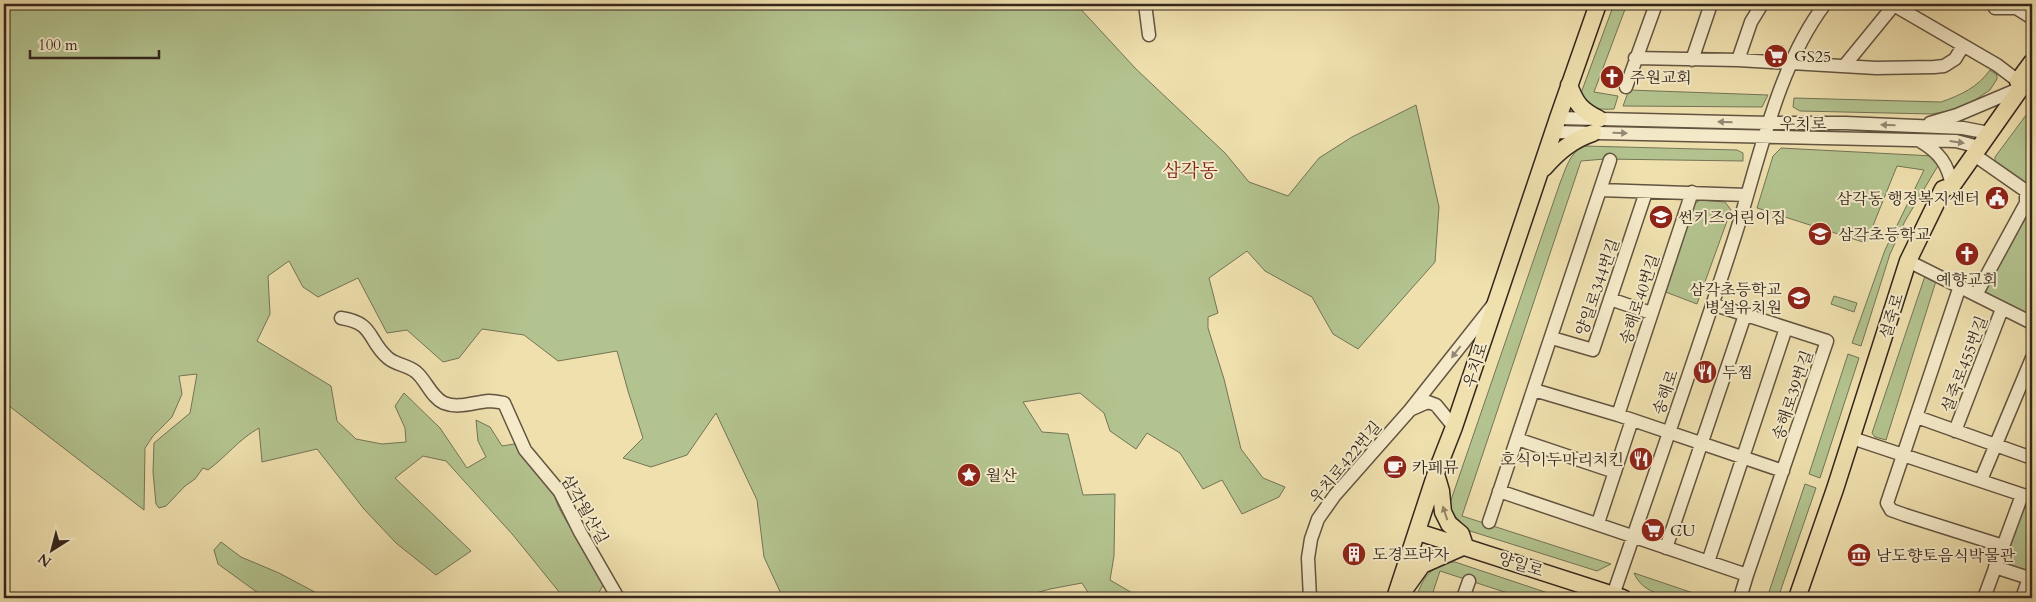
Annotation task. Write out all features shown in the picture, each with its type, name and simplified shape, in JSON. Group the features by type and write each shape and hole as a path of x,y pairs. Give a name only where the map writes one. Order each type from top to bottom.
{"main road":[{"name":"우치로","path":"1396,598 1436,473 1454,427 1598,4"},
{"name":"설죽로","path":"1797,598 1852,438 1908,261 1943,189 1952,186 2020,84 2032,62"},
{"path":"1541,171 1558,152 1596,126 1574,100 1569,85"},
{"path":"1396,598 1413,580 1422,565 1466,546 1461,534 1449,524 1443,512 1441,491 1436,473"},
{"name":"양일로","path":"1418,532 1466,546 1616,597"}],"street":[{"path":"1145,4 1149,35"},
{"path":"1626,87 1656,4"},
{"path":"1692,60 1711,4"},
{"path":"1738,60 1751,22 1762,4"},
{"path":"1844,65 1893,4 1997,65 2020,84 1957,115 1917,126"},
{"path":"1993,4 1995,8 2016,8 2032,18"},
{"name":"송해로","path":"1616,597 1634,536 1748,195 1769,124 1791,64 1818,6"},
{"path":"1635,58 1738,60 1876,68 1944,66 1955,59 1963,46"},
{"name":"우치로","path":"1556,125 1845,123 1963,128 1988,133"},
{"name":"우치로","path":"1596,126 1765,137 1956,141 1976,151"},
{"path":"1920,141 1940,155 1952,186"},
{"name":"설죽로455번길","path":"1976,151 2026,191 2026,203 1976,295"},
{"name":"양일로344번길","path":"1489,522 1610,160"},
{"path":"1600,190 1748,195"},
{"name":"양일로344번길","path":"1552,338 1593,350 1646,192"},
{"name":"송해로40번길","path":"1618,415 1692,192"},
{"name":"설죽로455번길","path":"1908,261 2032,323"},
{"name":"설죽로455번길","path":"1960,286 1887,503 1891,510 2003,546"},
{"name":"우치로422번길","path":"1310,598 1308,558 1316,523 1335,494 1410,410 1497,299"},
{"path":"1610,299 1652,313"},
{"name":"송해로39번길","path":"1712,304 1827,341 1740,598"},
{"name":"설죽로455번길","path":"1955,431 2002,309"},
{"path":"1666,548 1745,314"},
{"name":"삼각월산길","path":"341,318 364,325 388,358 415,371 441,402 451,405 490,401 504,403 525,450 560,492 580,532 618,598"},
{"name":"송해로39번길","path":"1708,562 1786,328"},
{"path":"1981,480 2032,358"},
{"path":"1534,390 1618,415 1668,434 1783,471"},
{"path":"1410,410 1428,402 1436,405 1454,427"},
{"path":"1917,417 2032,458"},
{"path":"1598,523 1632,420"},
{"path":"1852,438 2027,496 2003,546 1984,598"},
{"path":"1517,439 1615,472"},
{"path":"1500,491 1747,575"},
{"path":"1995,566 2031,578 2022,598"},
{"path":"1463,598 1469,580"}],"green space":[{"path":"4,4 1076,4 1136,69 1225,153 1249,182 1288,196 1319,158 1352,137 1416,105 1439,207 1435,262 1358,349 1333,334 1312,297 1265,271 1247,251 1209,278 1218,313 1208,317 1208,328 1224,379 1241,449 1263,478 1285,487 1279,497 1242,514 1222,480 1203,489 1180,453 1147,433 1136,449 1110,431 1104,413 1080,393 1023,402 1042,432 1068,434 1083,495 1115,494 1114,556 1110,580 1141,598 1084,598 1089,594 1082,583 1018,598 783,598 764,557 757,500 716,413 687,455 651,467 623,458 643,438 617,351 558,361 524,335 482,329 459,358 443,362 407,330 387,333 358,278 318,297 303,287 289,261 268,276 270,314 257,341 331,386 337,421 356,439 382,444 406,442 405,428 395,406 404,393 440,428 467,468 486,457 478,441 476,420 490,427 502,446 514,444 550,485 559,508 603,585 596,598 564,598 513,535 446,461 423,456 395,478 471,551 436,575 396,543 364,509 317,449 262,462 259,428 208,470 203,468 195,479 185,486 166,506 159,508 156,504 153,472 154,443 190,413 197,374 179,376 182,394 172,417 153,436 145,448 144,510 4,402"},
{"path":"1614,4 1627,4 1594,92 1618,96 1614,109 1604,109 1591,105 1581,93"},
{"path":"1990,70 1997,75 1997,79 1990,90 1958,109 1932,114 1800,111 1793,107 1794,98 1941,102 1969,90"},
{"path":"1629,90 1768,95 1762,107 1623,106"},
{"path":"2032,107 2032,319 1988,296 1985,289 2031,203 1995,164 1995,157"},
{"path":"1584,146 1737,150 1743,153 1743,161 1605,159 1581,161 1462,516 1611,564 1597,571 1470,531 1452,513 1450,503 1566,167 1571,157"},
{"path":"1781,148 1933,156 1939,164 1905,221 1890,254 1861,346 1852,343 1885,250 1924,170 1897,166 1866,243 1757,208 1773,156"},
{"path":"1700,200 1725,202 1731,210 1697,304 1663,291 1694,204"},
{"path":"1925,276 1936,281 1886,440 1875,437 1872,433"},
{"path":"1834,296 1857,303 1854,312 1831,304"},
{"path":"1848,354 1859,358 1820,478 1809,474"},
{"path":"1805,484 1816,488 1778,598 1767,598"},
{"path":"2026,507 2032,509 2032,572 2004,563 2002,559 2020,513"},
{"path":"221,542 241,557 279,573 326,598 265,598 218,564 214,550"},
{"path":"1446,562 1455,562 1563,598 1523,598 1440,571 1431,598 1416,598 1426,576"},
{"path":"1634,573 1708,598 1665,596 1655,593 1639,582"}],"place":[{"name":"GS25","path":"1776,56"},
{"name":"주원교회","path":"1612,77"},
{"name":"삼각동 행정복지센터","path":"1997,198"},
{"name":"썬키즈어린이집","path":"1661,217"},
{"name":"삼각초등학교","path":"1820,234"},
{"name":"예향교회","path":"1967,254"},
{"name":"삼각초등학교 병설유치원","path":"1799,298"},
{"name":"두찜","path":"1705,372"},
{"name":"호식이두마리치킨","path":"1641,459"},
{"name":"카페뮤","path":"1395,467"},
{"name":"월산","path":"969,475"},
{"name":"CU","path":"1653,530"},
{"name":"도경프라자","path":"1354,554"},
{"name":"남도향토음식박물관","path":"1859,555"}],"district":[{"name":"삼각동","path":"1190,170"}]}
